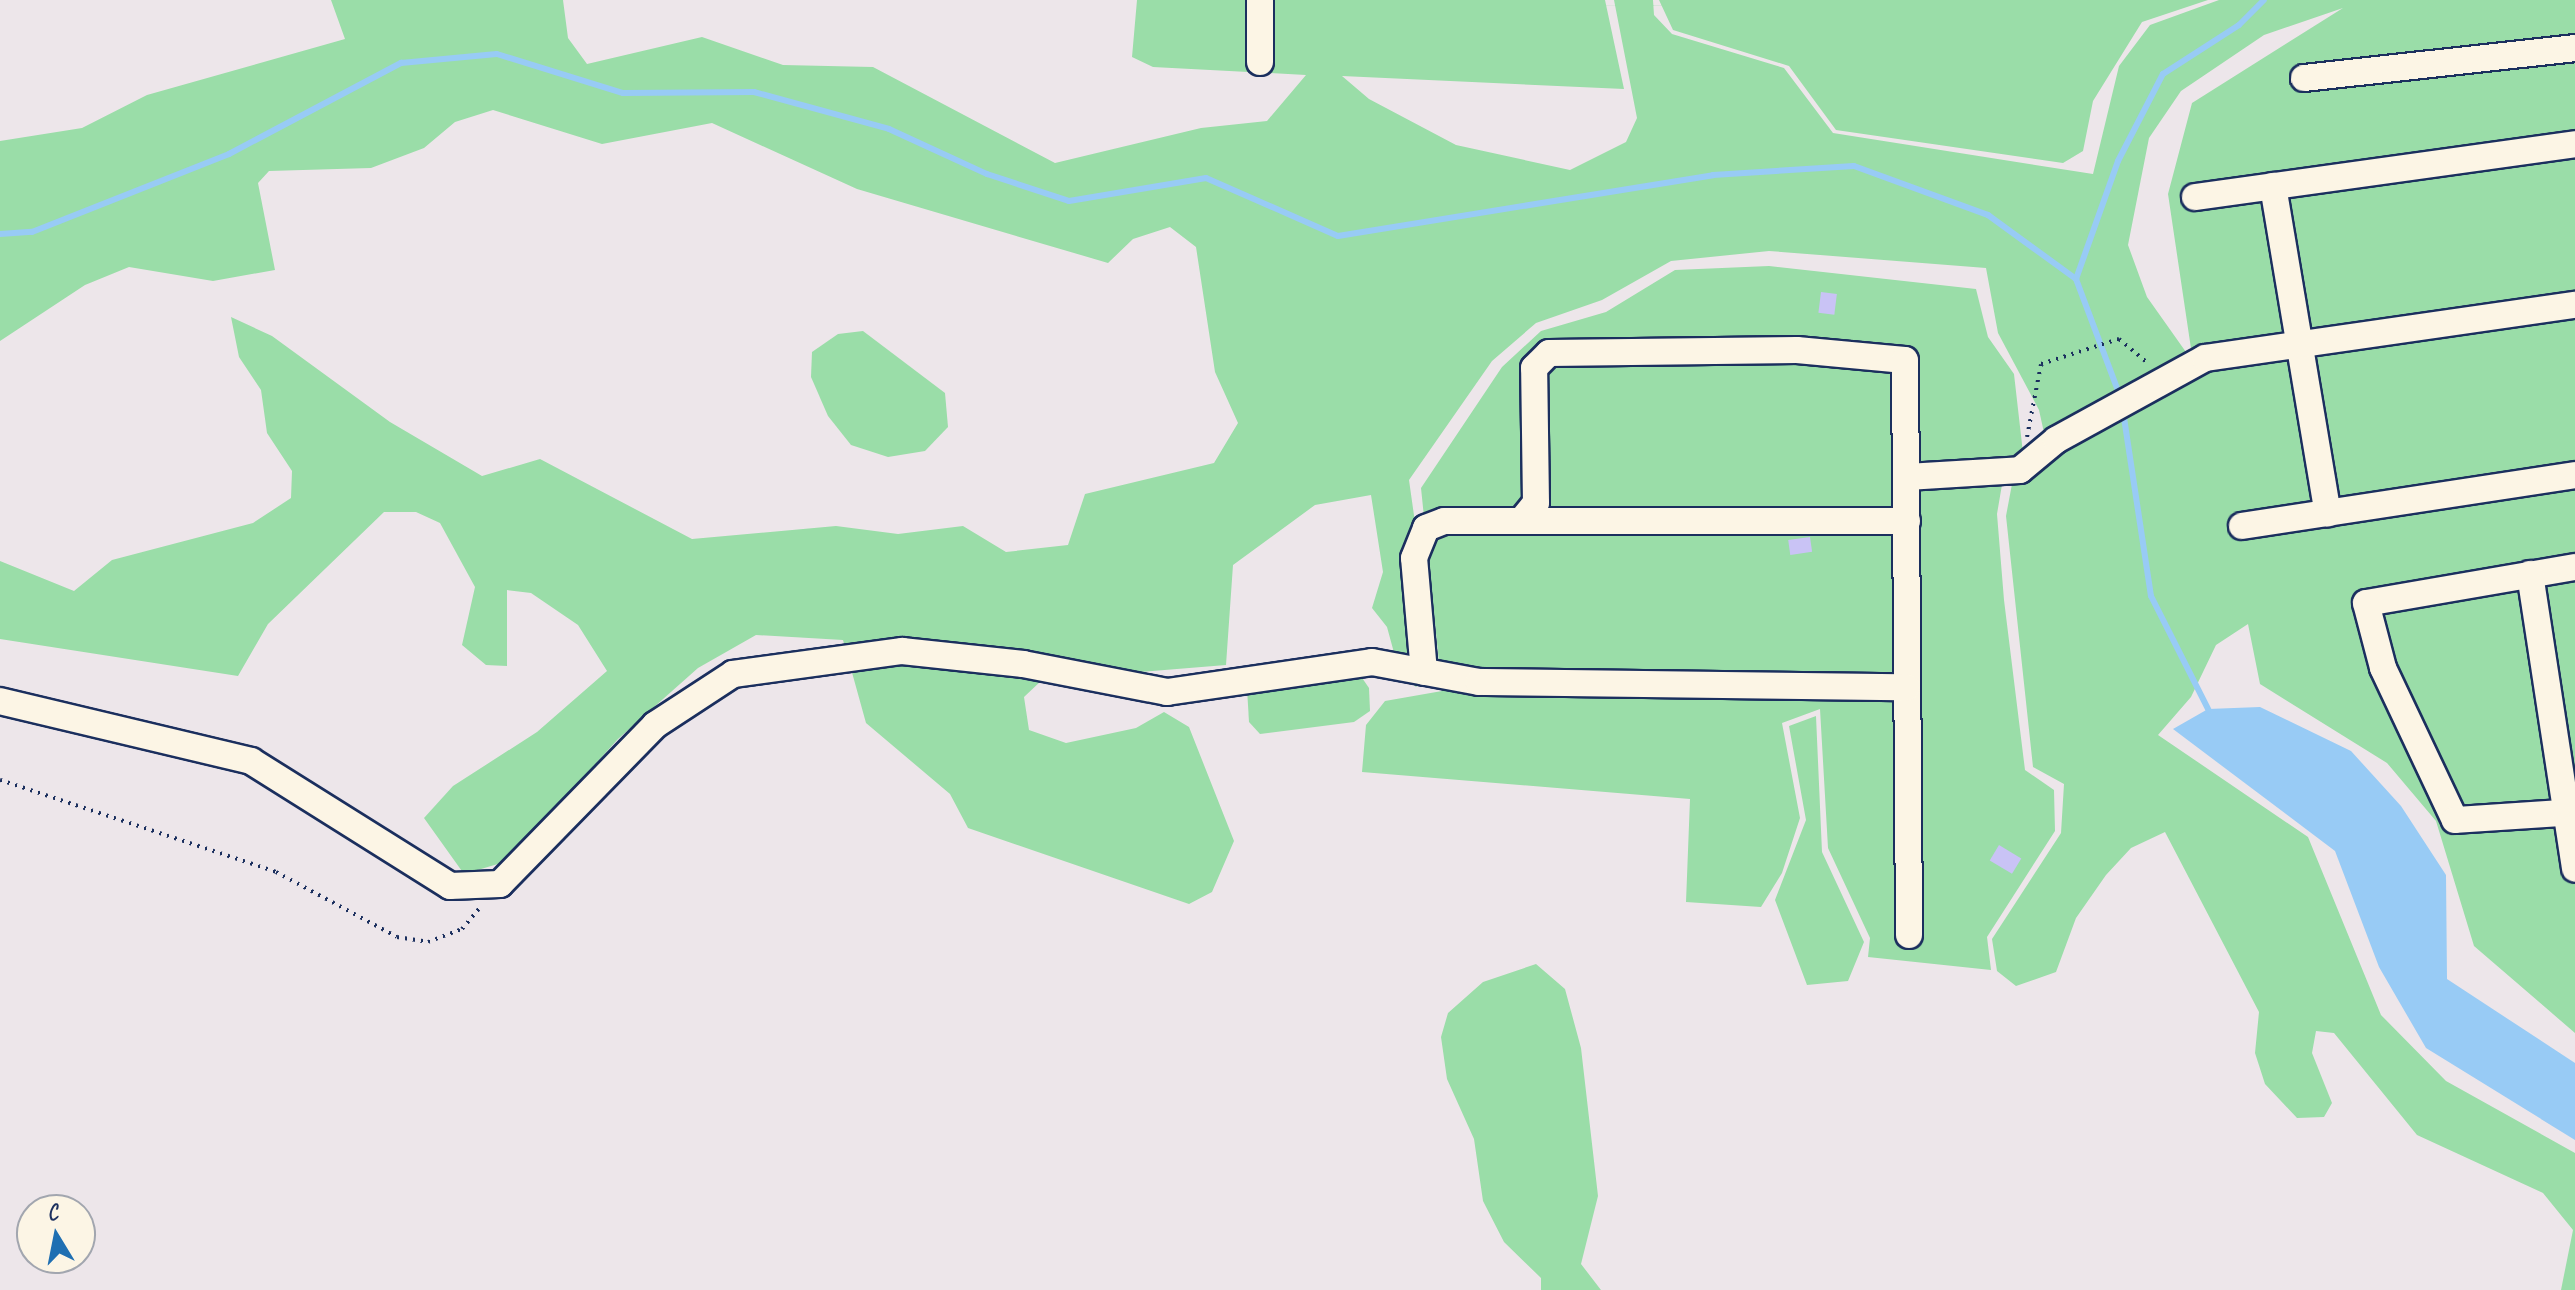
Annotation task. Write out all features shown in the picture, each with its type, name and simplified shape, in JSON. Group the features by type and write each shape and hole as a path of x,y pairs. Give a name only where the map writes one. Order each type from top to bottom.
{"street":[{"path":"1260,0 1260,62"},
{"path":"2304,78 2575,48"},
{"path":"2195,197 2575,144"},
{"path":"2273,186 2295,345 2328,513"},
{"path":"1907,477 2020,470 2091,421 2205,358 2575,305"},
{"path":"1522,520 1536,503 1534,368 1549,353 1797,350 1905,360 1909,935"},
{"path":"2242,526 2575,475"},
{"path":"1424,672 1414,558 1426,528 1444,521 1907,521"},
{"path":"2569,813 2455,820 2383,668 2366,603 2575,567"},
{"path":"2530,574 2569,813 2575,869"},
{"path":"0,701 251,761 450,886 500,884 655,725 733,674 902,651 1023,664 1167,692 1372,662 1479,682 1907,687"}],"path":[{"path":"2020,470 2041,364 2119,339"},
{"path":"0,780 276,872 397,937 428,942 462,929 500,884"}],"green space":[{"path":"331,0 563,0 568,38 587,64 702,37 783,65 873,67 1055,163 1201,128 1267,121 1306,75 1153,67 1132,57 1137,0 1605,0 1624,89 1342,76 1369,99 1456,145 1570,170 1626,142 1637,118 1614,0 1653,0 1654,15 1672,34 1784,68 1833,133 2093,174 2119,66 2150,25 2219,0 2575,0 2575,1033 2474,946 2436,821 2387,763 2260,684 2248,624 2216,645 2191,697 2158,735 2308,837 2381,1015 2446,1081 2575,1153 2575,1290 2561,1290 2573,1230 2543,1193 2417,1135 2334,1033 2316,1031 2312,1053 2332,1103 2324,1117 2297,1118 2265,1084 2255,1053 2259,1012 2165,832 2131,848 2106,875 2076,918 2056,972 2016,986 1997,971 1992,939 2061,833 2064,784 2033,767 2006,516 2015,468 2048,451 2039,410 1998,333 1986,268 1769,251 1671,261 1602,300 1536,323 1492,361 1409,480 1436,671 1416,687 1399,671 1387,627 1372,608 1383,572 1371,495 1315,505 1233,565 1226,665 1042,680 1024,697 1029,730 1066,743 1136,728 1164,712 1189,727 1234,841 1212,892 1189,904 968,828 950,794 866,723 843,640 756,635 698,668 618,739 508,861 464,874 424,818 453,786 537,732 607,671 578,625 531,593 507,590 507,666 486,665 462,645 475,587 440,523 416,512 384,512 268,624 238,676 0,639 0,561 74,591 112,560 253,523 291,498 292,471 267,433 261,390 239,357 231,317 272,336 390,422 482,476 540,459 692,539 836,526 898,534 963,526 1006,552 1068,545 1085,494 1214,463 1238,423 1215,372 1196,247 1170,227 1133,239 1108,263 857,189 712,123 602,144 493,110 455,122 424,148 371,168 269,171 258,183 275,270 213,281 129,267 85,285 0,341 0,141 82,128 147,95 345,39","holes":["2343,8 2192,103 2168,194 2193,362 2147,297 2128,245 2149,138 2181,91 2264,35"]},
{"path":"1659,0 2208,0 2142,22 2093,101 2083,151 2063,163 1836,130 1789,66 1673,30"},
{"path":"1769,266 1976,289 1988,337 2014,374 2023,453 2005,467 1997,514 2004,600 2025,770 2054,790 2055,831 1987,937 1991,970 1868,957 1870,938 1828,848 1820,709 1782,723 1800,818 1782,873 1761,907 1686,902 1690,799 1362,772 1366,725 1385,701 1442,691 1421,488 1502,367 1541,331 1606,312 1675,270"},
{"path":"863,331 945,393 948,427 925,451 888,457 851,445 828,416 811,377 812,352 838,334"},
{"path":"1356,669 1369,688 1370,711 1354,722 1260,734 1249,722 1247,688"},
{"path":"1816,716 1822,852 1864,942 1848,981 1807,985 1775,900 1806,820 1789,726"},
{"path":"1536,964 1565,989 1581,1048 1598,1196 1581,1264 1601,1290 1541,1290 1541,1278 1504,1242 1483,1201 1474,1139 1447,1079 1441,1037 1448,1013 1483,982"}],"water":[{"path":"2260,707 2351,751 2401,806 2446,875 2447,979 2575,1063 2575,1140 2426,1048 2379,967 2335,851 2173,729 2208,709"}],"building":[{"path":"1821,292 1837,294 1834,315 1818,313"},
{"path":"1810,537 1812,552 1790,555 1788,540"},
{"path":"1999,845 2021,858 2012,874 1990,860"}],"waterway":[{"path":"2076,279 2118,161 2163,74 2239,25 2264,0"},
{"path":"0,234 32,232 229,154 401,63 497,54 623,93 754,92 889,129 987,174 1069,201 1206,178 1338,236 1713,175 1854,166 1988,215 2076,279 2120,396"},
{"path":"2123,411 2151,596 2208,709"}]}
